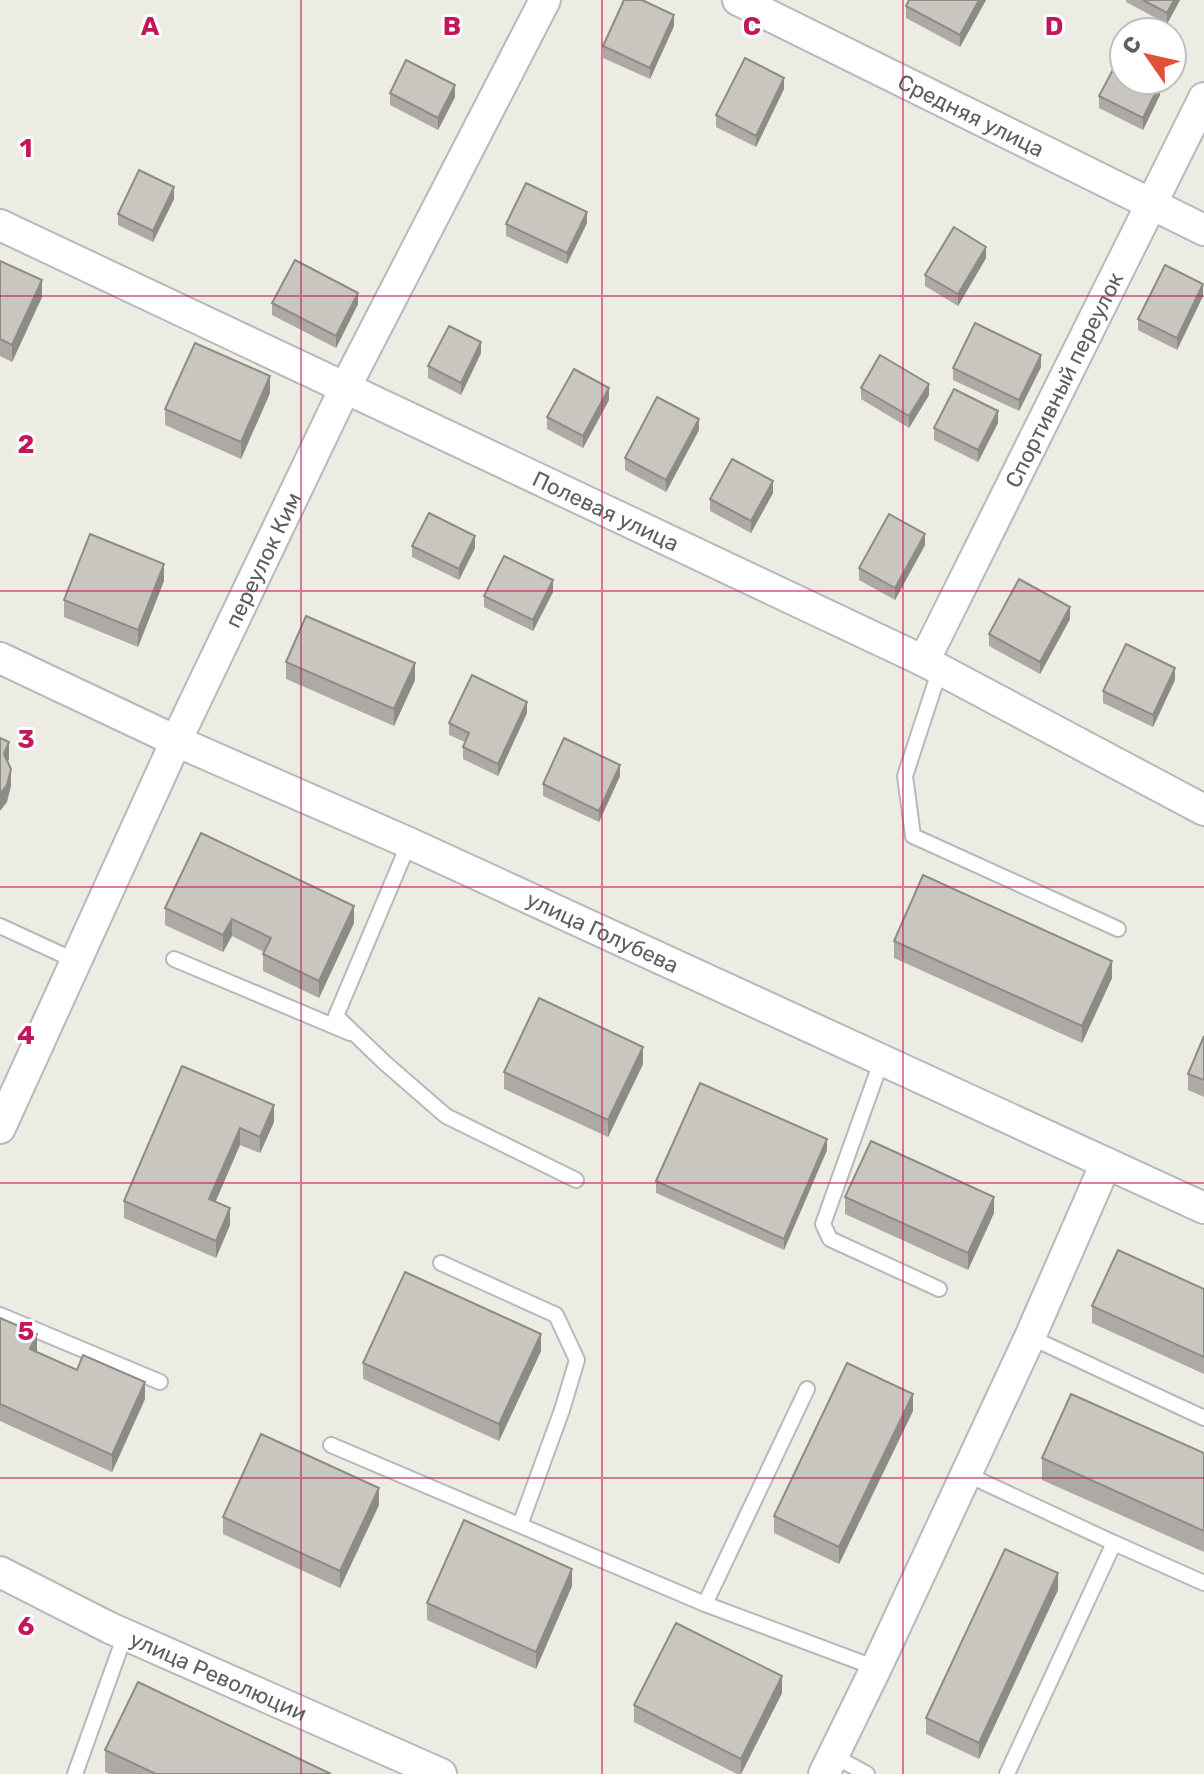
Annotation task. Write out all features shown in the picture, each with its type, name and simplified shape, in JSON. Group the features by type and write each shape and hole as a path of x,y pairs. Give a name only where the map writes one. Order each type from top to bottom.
{"street":[{"name":"переулок Ким","path":"0,1128 176,741 346,386 545,0"},
{"name":"Средняя улица","path":"738,0 1204,230"},
{"name":"Спортивный переулок","path":"932,665 1204,98"},
{"name":"Полевая улица","path":"0,225 932,665 1204,810"},
{"name":"улица Голубева","path":"0,658 1204,1208"},
{"path":"828,1765 1030,1337 1106,1163"},
{"name":"улица Революции","path":"0,1572 125,1635 441,1774"}],"lane":[{"path":"932,665 905,776 913,836 1118,929"},
{"path":"409,843 336,1016 446,1116 576,1180"},
{"path":"0,926 76,961"},
{"path":"174,959 358,1037"},
{"path":"881,1062 823,1224 830,1239 939,1289"},
{"path":"441,1263 556,1315 577,1360 520,1525"},
{"path":"0,1315 160,1382"},
{"path":"1030,1337 1204,1418"},
{"path":"705,1604 807,1389"},
{"path":"331,1445 705,1604 876,1668"},
{"path":"966,1474 1204,1583"},
{"path":"1007,1774 1114,1543"},
{"path":"75,1774 125,1635"},
{"path":"828,1765 867,1774"}],"building":[{"path":"624,0 642,0 674,15 650,68 603,46"},
{"path":"909,0 979,0 960,35 906,6"},
{"path":"1143,0 1174,0 1167,13"},
{"path":"745,58 784,78 756,136 716,115"},
{"path":"406,60 455,85 438,118 390,93"},
{"path":"1108,79 1108,96 1154,96 1143,118 1099,96"},
{"path":"139,170 174,187 153,231 118,214"},
{"path":"526,183 587,212 567,253 506,224"},
{"path":"954,227 986,247 958,294 925,275"},
{"path":"295,260 358,293 336,336 272,303"},
{"path":"0,261 42,280 12,345 0,339"},
{"path":"1165,265 1203,284 1177,338 1138,319"},
{"path":"975,323 1041,355 1019,400 953,368"},
{"path":"449,326 481,342 461,383 428,366"},
{"path":"195,343 270,376 241,442 165,409"},
{"path":"880,355 929,384 909,416 861,388"},
{"path":"574,369 609,388 583,436 547,417"},
{"path":"954,389 998,411 978,450 934,428"},
{"path":"657,397 699,419 666,480 625,458"},
{"path":"732,459 773,481 751,521 710,499"},
{"path":"429,513 475,536 459,569 412,546"},
{"path":"889,514 925,534 895,588 859,568"},
{"path":"90,534 164,564 138,630 64,600"},
{"path":"504,556 553,580 533,620 484,596"},
{"path":"1019,579 1070,607 1040,662 989,634"},
{"path":"306,616 415,663 394,709 286,662"},
{"path":"1126,644 1175,668 1153,715 1103,691"},
{"path":"472,675 527,702 498,764 463,747 469,733 449,723"},
{"path":"0,738 9,742 4,754 11,769 7,785 0,794"},
{"path":"564,738 620,765 599,811 543,784"},
{"path":"201,833 354,906 319,981 263,954 271,938 232,919 223,935 165,908"},
{"path":"923,875 1112,961 1082,1026 894,941"},
{"path":"539,998 643,1047 608,1120 504,1072"},
{"path":"1204,1036 1204,1080 1188,1074"},
{"path":"182,1066 274,1105 260,1137 240,1128 209,1199 230,1208 216,1241 124,1201"},
{"path":"700,1083 827,1139 784,1239 656,1181"},
{"path":"871,1141 994,1197 968,1253 845,1197"},
{"path":"1118,1250 1204,1289 1204,1357 1092,1306"},
{"path":"405,1272 541,1334 499,1424 363,1363"},
{"path":"0,1318 37,1334 30,1349 77,1370 83,1355 145,1382 112,1455 0,1404"},
{"path":"847,1363 913,1394 839,1547 774,1516"},
{"path":"1071,1394 1204,1453 1204,1531 1042,1458"},
{"path":"261,1434 379,1488 340,1571 223,1517"},
{"path":"464,1520 572,1569 536,1652 427,1603"},
{"path":"1005,1549 1058,1573 979,1743 926,1718"},
{"path":"676,1623 782,1676 741,1759 634,1705"},
{"path":"138,1682 331,1774 156,1774 105,1750"}]}
